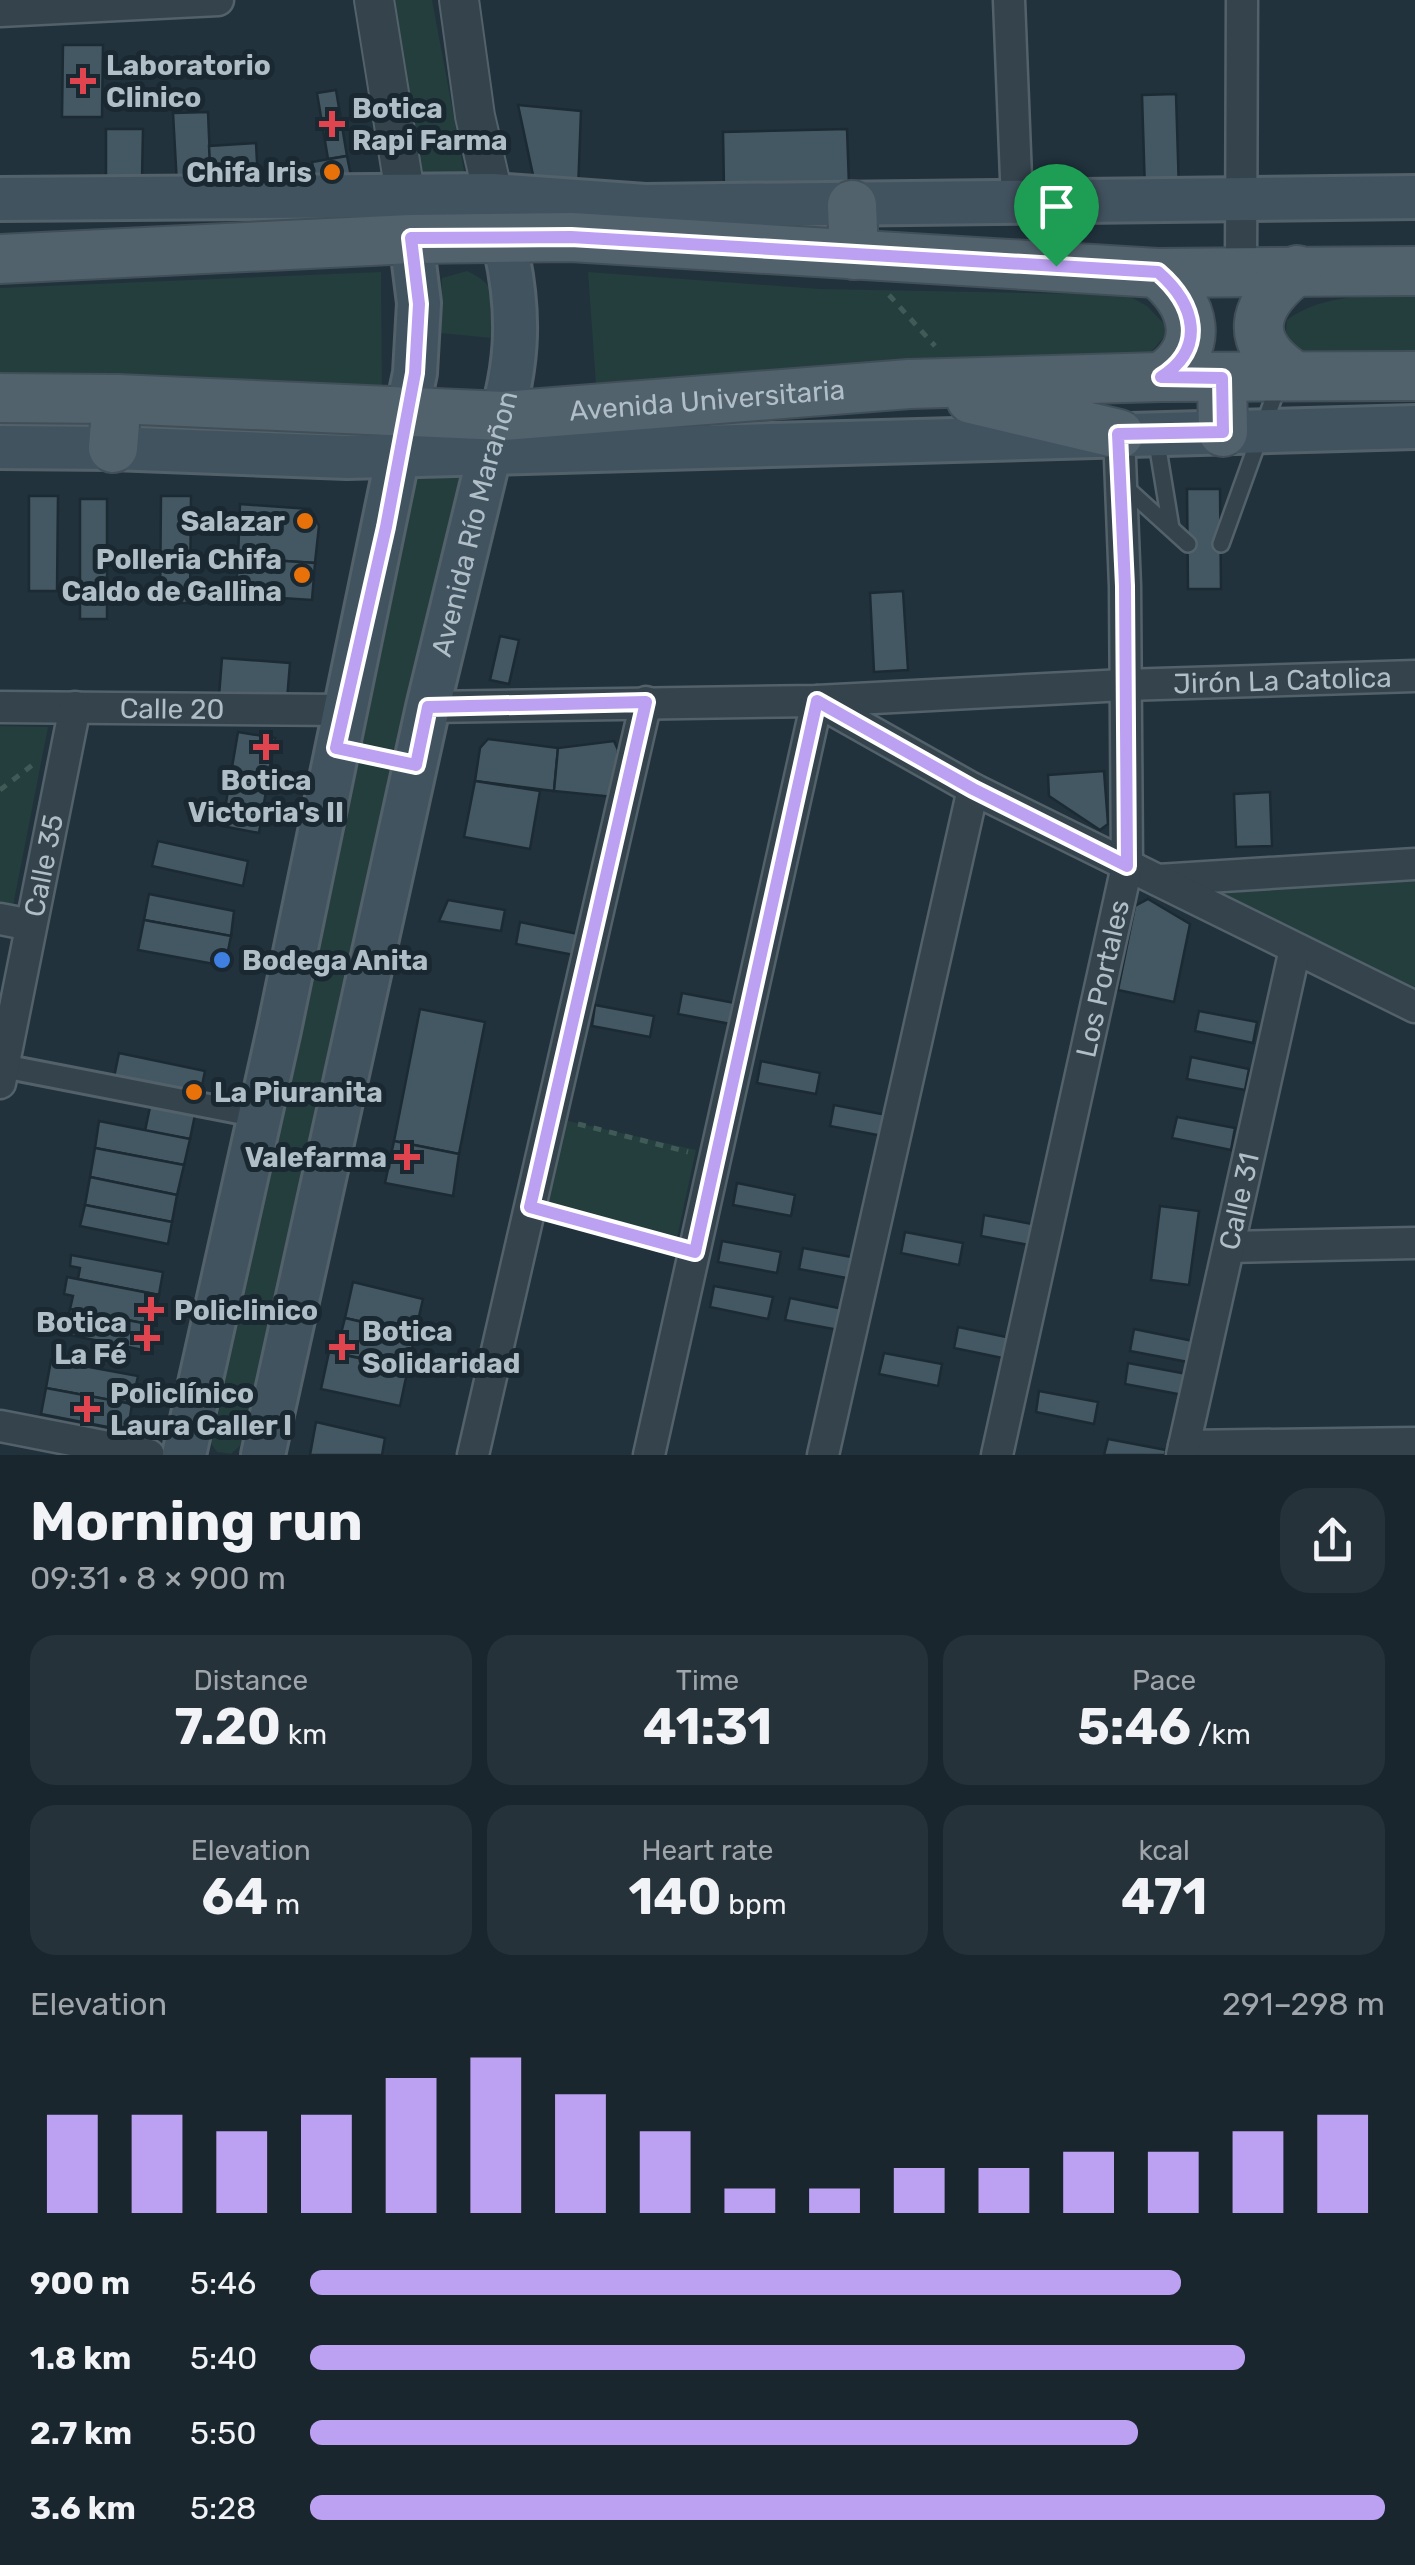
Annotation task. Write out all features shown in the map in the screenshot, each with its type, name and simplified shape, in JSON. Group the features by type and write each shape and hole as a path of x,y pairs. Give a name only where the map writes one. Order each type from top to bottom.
{"main road":[{"path":"0,199 409,216 498,216 645,206 1415,198"},
{"path":"852,205 854,254"},
{"path":"0,260 409,216"},
{"path":"184,1455 386,527 415,373 419,304 409,216"},
{"path":"498,216 571,237 854,254 1158,272 1415,271"},
{"name":"Avenida Río Marañon","path":"263,1455 428,707 496,434 517,332 514,282 498,216"},
{"path":"1288,377 1268,354 1260,338 1258,320 1276,287 1297,270"},
{"path":"1158,272 1177,289 1187,309 1191,331 1187,353 1178,366 1161,377"},
{"name":"Avenida Universitaria","path":"496,434 909,384 1161,377 1415,376"},
{"path":"1222,378 1242,432"},
{"path":"909,384 1137,434"},
{"name":"Avenida Universitaria","path":"0,398 117,399 402,434 1137,434 1415,427"},
{"path":"113,448 117,399"},
{"name":"Avenida Universitaria","path":"0,447 347,457 402,434"}],"street":[{"path":"0,11 218,0"},
{"path":"374,0 409,216"},
{"name":"Avenida Río Marañon","path":"459,0 475,116 498,216"},
{"path":"1009,0 1017,203"},
{"path":"1241,271 1242,0"},
{"name":"Los Portales","path":"997,1455 1127,866 1125,586 1120,483 1137,434"},
{"name":"Jirón La Catolica","path":"428,707 817,701 1124,685 1415,676"},
{"path":"649,1455 817,701 973,789 1415,1007"},
{"path":"473,1455 646,702"},
{"name":"Calle 20","path":"0,707 344,710"},
{"name":"Calle 35","path":"2,1074 75,707"},
{"path":"823,1455 973,789"},
{"path":"1156,880 1415,864"},
{"path":"0,919 31,925"},
{"name":"Calle 31","path":"1184,1451 1295,949"},
{"path":"2,1074 260,1116"},
{"path":"1229,1247 1415,1243"},
{"path":"0,1426 149,1455"},
{"path":"1184,1451 1415,1442"}],"lane":[{"path":"1221,544 1242,432 1288,377"},
{"path":"1137,434 1171,528"},
{"path":"1120,483 1188,544"}],"path":[{"path":"854,254 967,382"},
{"path":"551,1116 716,1159"},
{"path":"530,1207 695,1252"}],"green space":[{"path":"387,0 432,0 467,187 422,191"},
{"path":"467,271 491,290 502,339 440,333 442,278"},
{"path":"381,272 382,393 0,380 0,288"},
{"path":"588,272 820,289 1127,295 1147,306 1170,330 1145,359 597,399"},
{"path":"1415,295 1415,361 1312,358 1285,341 1287,320 1316,305 1348,298"},
{"path":"421,444 472,444 246,1440 231,1454 217,1452 204,1433"},
{"path":"0,726 48,727 13,906 0,903"},
{"path":"1415,880 1415,995 1219,897 1219,888"},
{"path":"564,1120 696,1150 675,1247 543,1217"}],"building":[{"name":"Laboratorio Clinico","path":"63,45 103,45 102,117 62,117"},
{"name":"Botica Rapi Farma","path":"336,90 347,156 328,159 317,93"},
{"path":"1176,94 1179,191 1145,192 1142,95"},
{"path":"518,105 581,111 578,191 536,189"},
{"path":"208,112 211,183 177,185 173,113"},
{"path":"106,129 143,129 142,179 106,179"},
{"path":"847,129 849,185 724,188 723,132"},
{"path":"256,143 258,181 211,183 209,146"},
{"name":"Chifa Iris","path":"347,156 352,181 318,194 312,162"},
{"path":"1187,489 1220,489 1221,589 1188,589"},
{"path":"29,496 58,496 57,591 29,591"},
{"path":"161,496 191,496 190,603 160,603"},
{"path":"80,499 107,499 107,619 80,619"},
{"path":"240,504 310,509 319,526 315,563 238,558"},
{"path":"238,558 315,563 312,600 236,595"},
{"path":"903,591 908,670 874,672 870,593"},
{"path":"500,636 519,640 509,684 490,680"},
{"path":"222,658 290,663 287,700 219,696"},
{"path":"238,732 275,738 259,833 222,826"},
{"path":"488,739 558,748 554,791 475,781 480,748"},
{"path":"614,741 618,750 614,797 554,791 558,748"},
{"path":"1104,771 1108,824 1100,830 1049,796 1048,775"},
{"path":"475,781 540,791 530,849 464,837"},
{"path":"1270,792 1272,846 1236,847 1234,794"},
{"path":"158,841 248,861 243,886 152,866"},
{"path":"149,894 234,911 231,936 144,920"},
{"path":"1148,899 1190,924 1174,1002 1118,990 1135,906"},
{"path":"448,900 505,910 501,931 439,921"},
{"path":"144,920 231,936 225,966 138,950"},
{"path":"520,922 578,934 574,955 516,944"},
{"path":"682,993 740,1004 736,1025 678,1014"},
{"path":"595,1005 654,1016 650,1037 592,1026"},
{"path":"420,1009 485,1022 459,1154 394,1141"},
{"path":"1199,1011 1257,1022 1253,1043 1195,1031"},
{"path":"119,1053 205,1071 199,1100 113,1082"},
{"path":"1191,1057 1249,1069 1245,1090 1187,1079"},
{"path":"761,1061 820,1073 816,1094 757,1083"},
{"path":"151,1102 196,1110 190,1139 145,1131"},
{"path":"834,1105 892,1116 888,1137 830,1126"},
{"path":"1177,1117 1235,1128 1231,1150 1172,1138"},
{"path":"99,1121 190,1139 184,1165 95,1148"},
{"path":"394,1141 459,1154 453,1196 385,1183"},
{"path":"95,1148 184,1165 177,1195 90,1177"},
{"path":"90,1177 177,1195 172,1222 85,1205"},
{"path":"737,1183 795,1195 791,1216 733,1205"},
{"path":"85,1205 172,1222 168,1244 80,1226"},
{"path":"1160,1206 1199,1211 1189,1285 1151,1280"},
{"path":"984,1215 1043,1226 1039,1247 981,1236"},
{"path":"905,1232 963,1243 959,1265 901,1253"},
{"path":"722,1241 781,1252 777,1273 718,1262"},
{"path":"803,1248 862,1259 857,1280 799,1269"},
{"path":"71,1255 163,1272 159,1295 78,1279 80,1268 70,1266"},
{"path":"67,1277 159,1295 153,1325 70,1309 73,1296 64,1294"},
{"path":"353,1282 423,1299 415,1334 345,1318"},
{"path":"714,1286 773,1297 768,1319 710,1307"},
{"path":"790,1298 848,1310 844,1331 785,1320"},
{"path":"70,1309 153,1325 148,1351 65,1334"},
{"path":"345,1318 415,1334 408,1368 336,1353"},
{"path":"958,1327 1016,1339 1012,1360 954,1348"},
{"path":"1134,1329 1193,1341 1188,1362 1130,1351"},
{"path":"329,1352 408,1368 400,1406 321,1389"},
{"path":"884,1353 942,1364 938,1386 879,1374"},
{"path":"51,1360 138,1376 132,1404 46,1388"},
{"path":"1128,1363 1187,1374 1183,1395 1125,1384"},
{"name":"Policlínico Laura Caller I","path":"46,1388 132,1404 128,1431 41,1414"},
{"path":"1039,1391 1098,1402 1094,1424 1036,1412"},
{"path":"316,1422 385,1438 382,1455 310,1455"},
{"path":"1108,1439 1166,1450 1165,1455 1104,1455"}],"place":[{"name":"Laboratorio Clinico","path":"83,81"},
{"name":"Botica Rapi Farma","path":"332,124"},
{"name":"Chifa Iris","path":"332,172"},
{"name":"Salazar","path":"305,521"},
{"name":"Polleria Chifa Caldo de Gallina","path":"302,575"},
{"name":"Botica Victoria's II","path":"266,747"},
{"name":"Bodega Anita","path":"222,960"},
{"name":"La Piuranita","path":"194,1092"},
{"name":"Valefarma","path":"407,1157"},
{"name":"Policlinico","path":"151,1310"},
{"name":"Botica La Fé","path":"147,1338"},
{"name":"Botica Solidaridad","path":"342,1347"},
{"name":"Policlínico Laura Caller I","path":"87,1409"}],"route":[{"path":"571,237 1056,266 1158,272 1177,289 1187,309 1191,331 1187,353 1178,366 1161,377 1222,378 1223,432 1118,434 1125,586 1127,866 973,789 817,701 695,1252 530,1207 646,702 428,707 416,765 336,748 386,527 415,373 419,304 411,238 571,237"}]}
